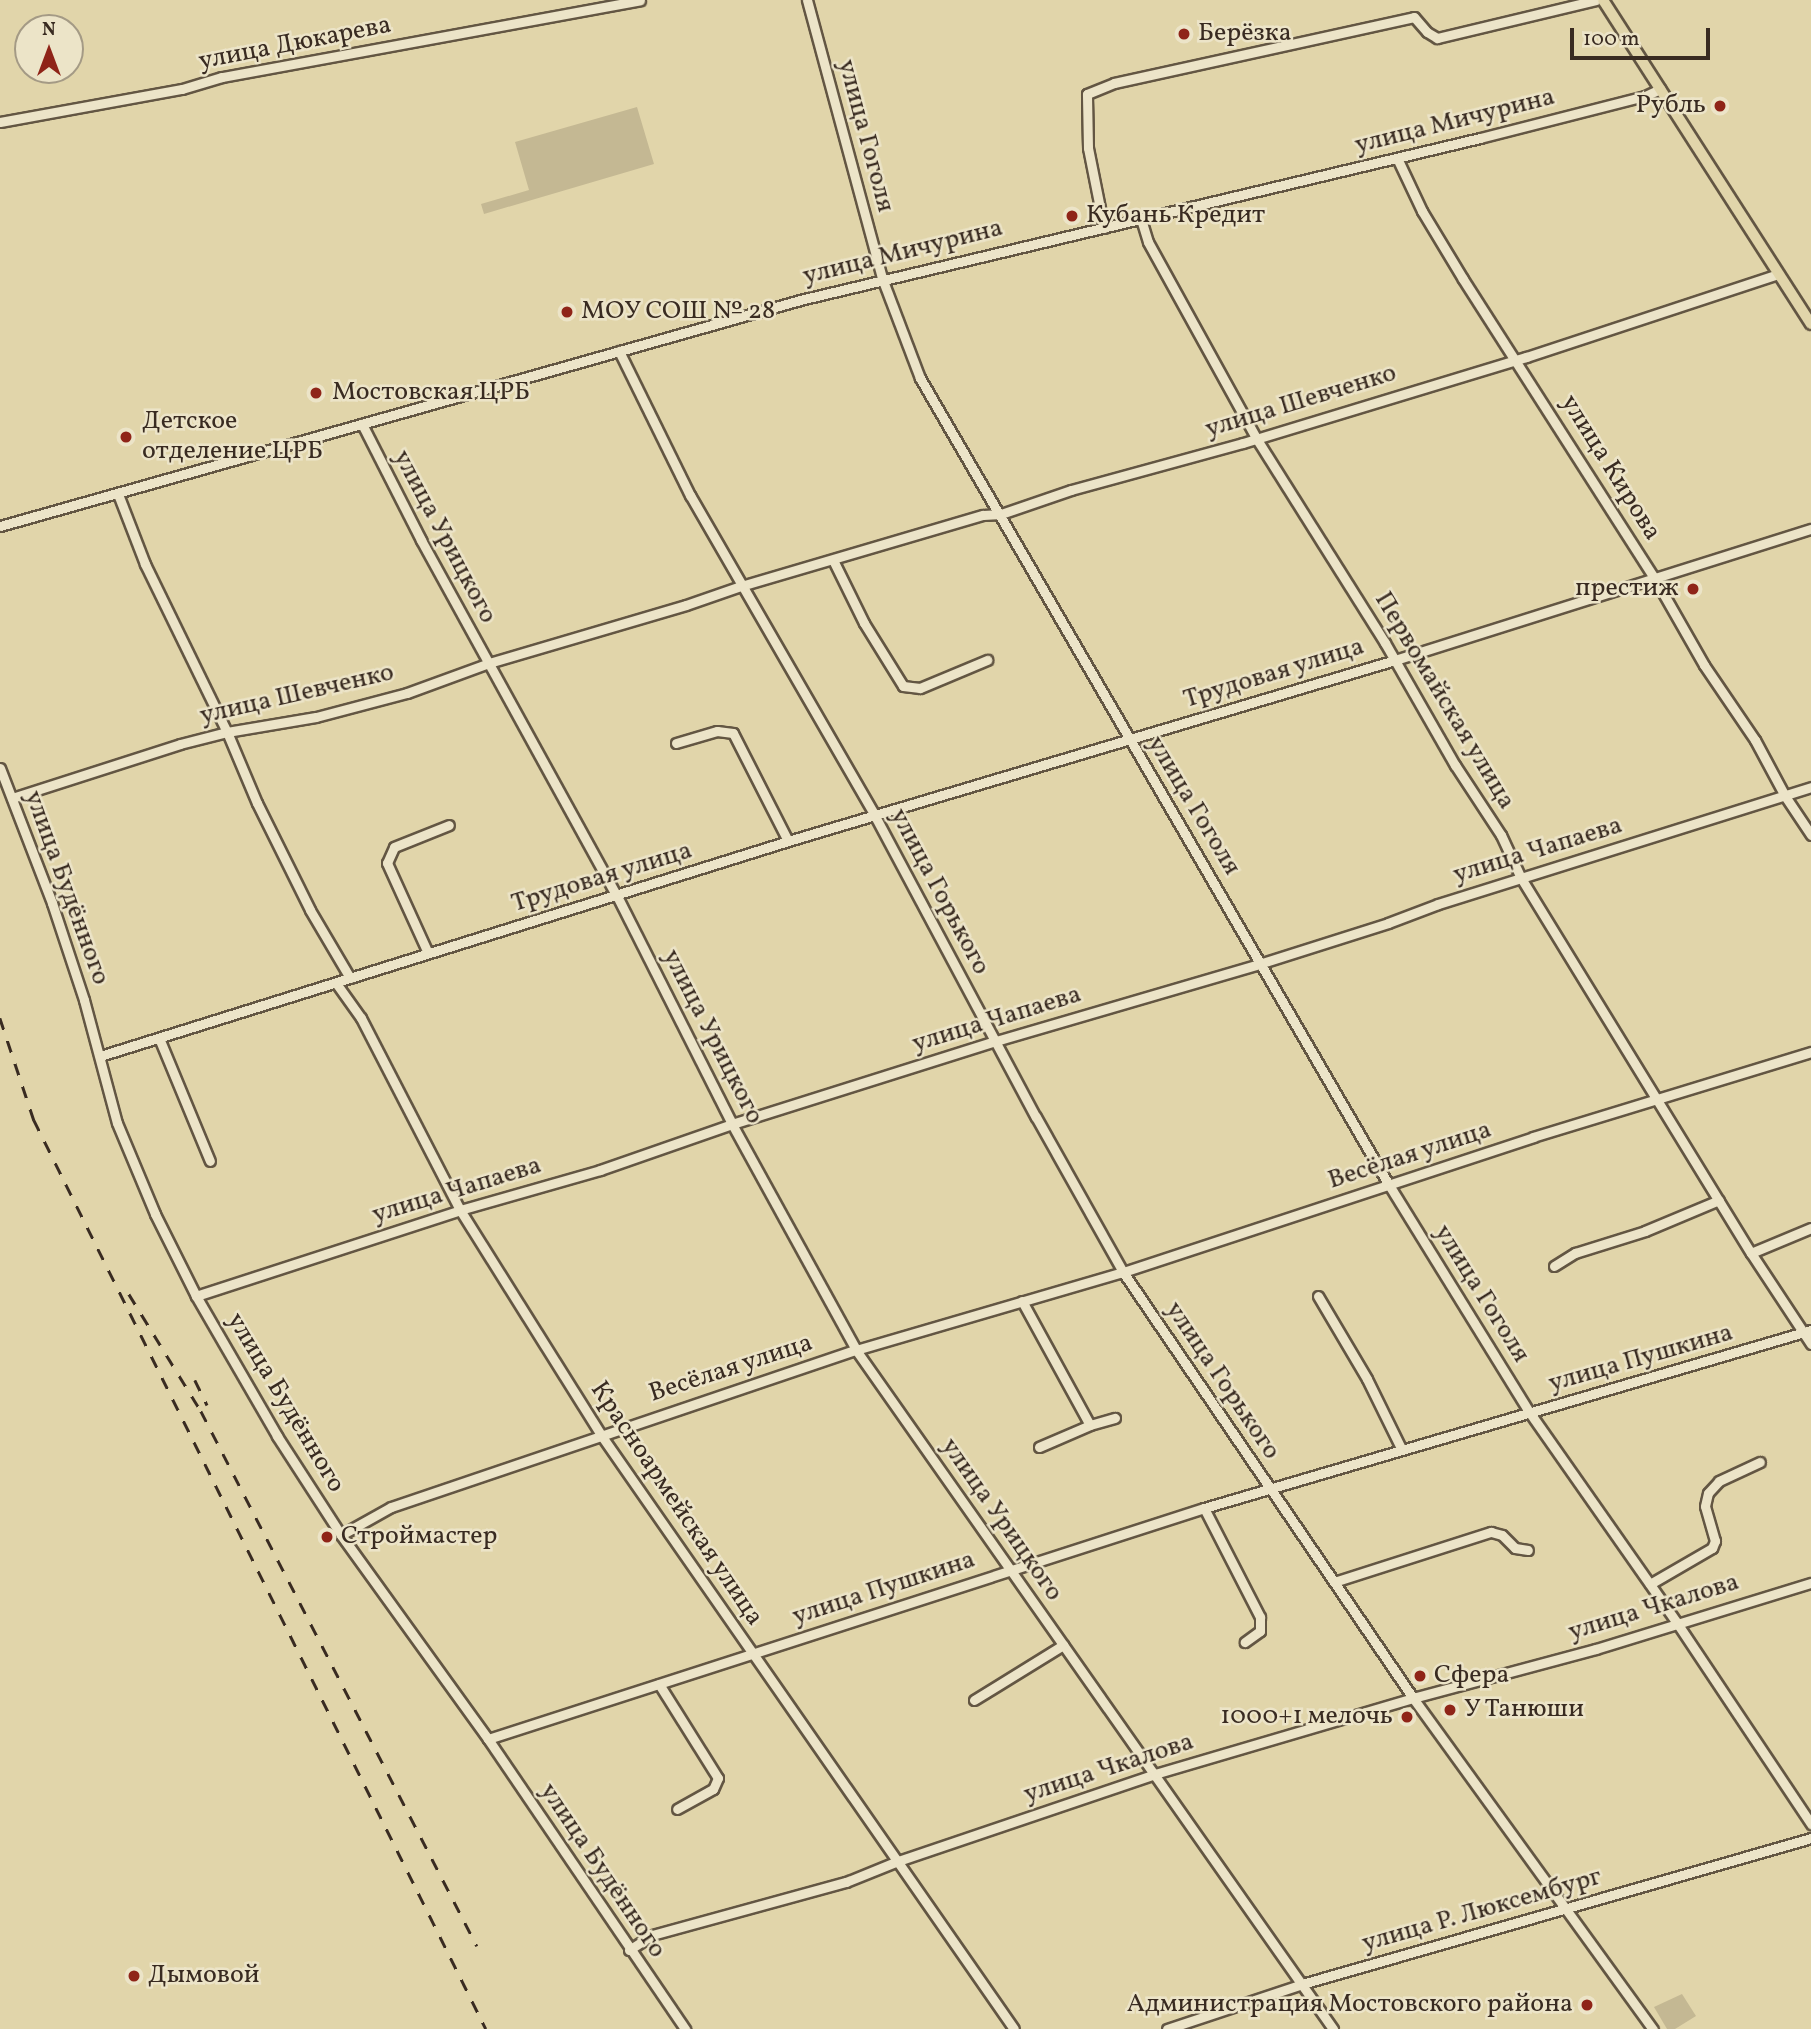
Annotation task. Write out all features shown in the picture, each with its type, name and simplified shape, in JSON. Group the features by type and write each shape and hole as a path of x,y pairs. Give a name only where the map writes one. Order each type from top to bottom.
{"main road":[{"path":"1603,0 1811,324"}],"street":[{"name":"улица Дюкарева","path":"0,122 182,89 234,75 640,0"},
{"name":"улица Гоголя","path":"807,0 882,278 920,378 1001,514 1128,740 1179,819 1259,964 1389,1185 1530,1413 1677,1623 1811,1824"},
{"path":"1104,228 1088,148 1087,94 1114,83 1415,17 1427,32 1437,38 1596,0"},
{"name":"улица Мичурина","path":"0,526 882,278 1397,158 1574,115 1660,89"},
{"name":"улица Кирова","path":"1397,158 1422,211 1655,579 1704,665 1755,740 1785,796 1811,835"},
{"name":"Первомайская улица","path":"1141,219 1148,242 1256,438 1395,660 1455,765 1500,835 1521,878 1660,1100 1751,1253 1807,1332 1811,1344"},
{"name":"улица Шевченко","path":"12,798 227,732 316,717 407,692 489,663 741,586 983,515 1001,514 1071,490 1256,438 1516,359 1778,274"},
{"name":"улица Горького","path":"619,351 690,495 875,816 1124,1272 1413,1698 1653,2029"},
{"name":"улица Урицкого","path":"362,424 421,540 617,896 732,1124 856,1350 1333,2029"},
{"path":"118,494 145,564 227,732 269,827 310,909 350,978"},
{"name":"Трудовая улица","path":"100,1056 788,841 1395,660 1811,530"},
{"path":"833,560 864,623 903,686 920,688 987,660"},
{"path":"676,743 717,731 733,733 788,841"},
{"name":"улица Будённого","path":"0,768 52,903 100,1056 117,1123 155,1214 196,1296 277,1436 341,1535 488,1738 685,2029"},
{"name":"улица Чапаева","path":"196,1296 460,1210 600,1170 732,1124 996,1041 1259,964 1811,787"},
{"path":"428,953 387,863 394,848 449,825"},
{"name":"Красноармейская улица","path":"335,983 361,1018 460,1210 601,1435 1014,2029"},
{"path":"159,1038 210,1161"},
{"name":"Весёлая улица","path":"341,1535 391,1507 856,1350 1124,1272 1811,1052"},
{"path":"1554,1266 1575,1253 1645,1231 1719,1200"},
{"path":"1751,1253 1811,1228"},
{"path":"1318,1296 1367,1379 1402,1450"},
{"path":"1022,1301 1090,1425"},
{"name":"улица Пушкина","path":"488,1738 1204,1508 1807,1332"},
{"path":"1039,1447 1090,1425 1115,1418"},
{"path":"1650,1584 1712,1548 1715,1541 1705,1506 1708,1493 1719,1481 1760,1462"},
{"path":"1204,1508 1260,1617 1260,1631 1245,1642"},
{"path":"1334,1582 1491,1532 1502,1535 1515,1548 1528,1549"},
{"name":"улица Чкалова","path":"629,1950 652,1935 846,1882 898,1861 1154,1774 1413,1698 1596,1649 1811,1583"},
{"path":"974,1700 1063,1645"},
{"path":"659,1684 718,1778 713,1789 677,1809"},
{"name":"улица Р. Люксембург","path":"1167,2029 1302,1984 1811,1838"}],"shaded area":[{"path":"637,107 654,164 484,214 481,204 529,190 515,142"},
{"path":"1682,1994 1696,2016 1675,2029 1667,2029 1654,2007"}],"railway":[{"path":"0,1018 34,1120 486,2029"},
{"path":"129,1294 201,1411 477,1946"},
{"path":"195,1380 207,1405"}],"place":[{"name":"Берёзка","path":"1184,34"},
{"name":"Рубль","path":"1720,106"},
{"name":"Кубань Кредит","path":"1072,216"},
{"name":"МОУ СОШ № 28","path":"567,312"},
{"name":"Мостовская ЦРБ","path":"316,393"},
{"name":"Детское отделение ЦРБ","path":"126,437"},
{"name":"престиж","path":"1693,589"},
{"name":"Строймастер","path":"327,1537"},
{"name":"Сфера","path":"1420,1676"},
{"name":"У Танюши","path":"1450,1710"},
{"name":"1000+1 мелочь","path":"1407,1717"},
{"name":"Дымовой","path":"134,1976"},
{"name":"Администрация Мостовского района","path":"1587,2005"}]}
